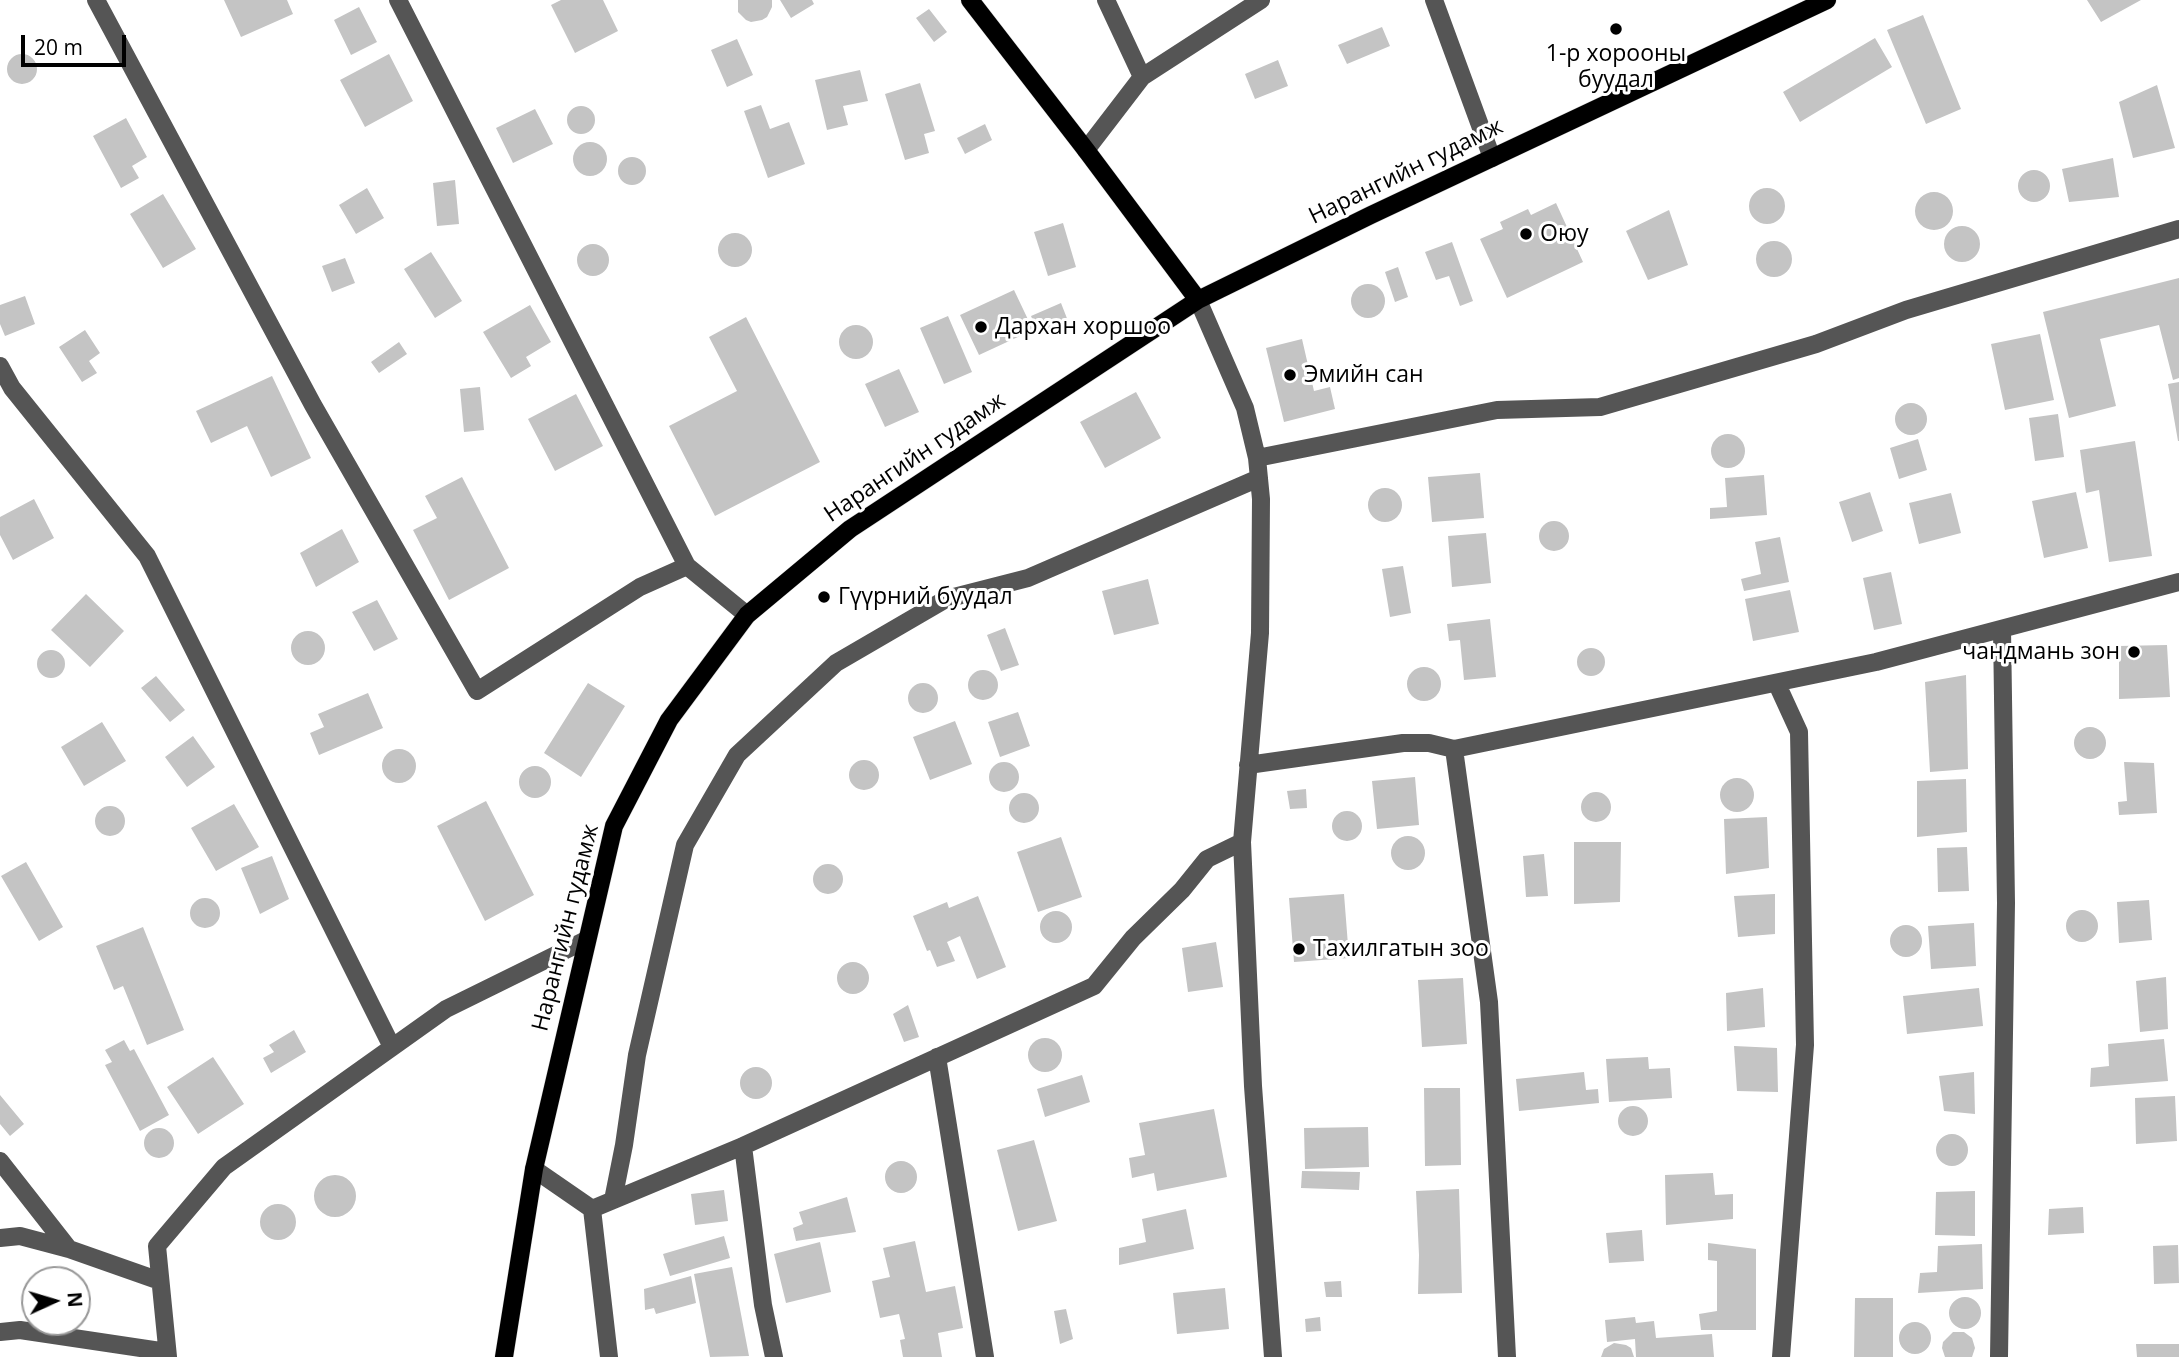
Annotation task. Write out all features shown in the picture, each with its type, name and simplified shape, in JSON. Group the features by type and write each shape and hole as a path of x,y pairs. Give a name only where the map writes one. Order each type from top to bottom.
{"main road":[{"path":"970,0 1198,300"},
{"name":"Нарангийн гудамж","path":"504,1357 534,1169 614,827 669,720 747,615 850,528 1198,300 1826,0"}],"street":[{"path":"96,0 313,405 477,691 640,587 687,566"},
{"path":"398,0 687,566 747,615"},
{"path":"1106,0 1142,77"},
{"path":"1086,150 1142,77 1261,0"},
{"path":"1434,0 1492,158"},
{"path":"1257,458 1497,410 1600,407 1816,344 1906,310 2179,229"},
{"path":"1198,300 1245,408 1259,478 1260,633 1242,842 1253,1086 1273,1357"},
{"path":"0,366 12,388 146,556 392,1047"},
{"path":"613,1200 637,1055 685,845 737,755 835,663 946,599 1028,578 1259,478"},
{"path":"1248,765 1403,743 1429,743 1454,749 1876,662 2179,582"},
{"path":"1999,1357 2006,903 2002,629"},
{"path":"1777,684 1799,732 1805,1045 1781,1357"},
{"path":"1454,749 1489,1002 1507,1357"},
{"path":"592,1209 743,1146 1094,986 1133,938 1182,890 1207,859 1242,842"},
{"path":"0,1332 20,1330 167,1354 157,1246 225,1167 446,1009 586,940"},
{"path":"937,1057 985,1357"},
{"path":"743,1146 763,1305 774,1357"},
{"path":"0,1161 69,1248"},
{"path":"534,1169 592,1209 609,1357"},
{"path":"0,1238 20,1236 69,1248 160,1281"}],"building":[{"path":"224,0 287,0 293,14 241,37"},
{"path":"561,0 603,0 618,31 575,53 551,5"},
{"path":"738,0 772,0 772,7 767,17 751,22 738,12"},
{"path":"780,0 812,0 814,4 791,18"},
{"path":"2087,0 2141,0 2101,22"},
{"path":"359,7 377,42 351,55 334,20"},
{"path":"929,9 947,32 934,42 916,18"},
{"path":"1923,15 1961,109 1926,124 1887,30"},
{"path":"1382,27 1390,46 1347,64 1338,45"},
{"path":"1875,38 1892,67 1800,122 1783,92"},
{"path":"737,39 753,75 727,87 711,50"},
{"path":"22,54 33,58 37,69 33,80 22,84 11,80 7,69 11,58"},
{"path":"389,54 413,101 365,127 340,80"},
{"path":"1278,60 1288,86 1255,99 1245,74"},
{"path":"860,70 868,101 843,106 848,125 827,130 815,80"},
{"path":"920,83 935,131 924,134 929,153 905,160 885,94"},
{"path":"2157,85 2175,148 2133,158 2119,102"},
{"path":"761,105 770,129 789,122 805,164 768,178 744,111"},
{"path":"581,106 591,110 595,120 591,130 581,134 571,130 567,120 571,110"},
{"path":"535,109 553,144 513,163 496,128"},
{"path":"126,118 147,157 132,166 139,178 121,188 93,136"},
{"path":"985,124 992,140 965,154 957,138"},
{"path":"590,142 602,147 607,159 602,171 590,176 578,171 573,159 578,147"},
{"path":"632,157 642,161 646,171 642,181 632,185 622,181 618,171 622,161"},
{"path":"2113,158 2119,197 2069,202 2062,169"},
{"path":"2034,170 2046,174 2050,186 2046,198 2034,202 2022,198 2018,186 2022,174"},
{"path":"455,180 459,224 437,226 433,183"},
{"path":"367,188 384,218 356,234 339,205"},
{"path":"1767,188 1780,193 1785,206 1780,219 1767,224 1754,219 1749,206 1754,193"},
{"path":"1934,192 1947,198 1953,211 1947,224 1934,230 1921,224 1915,211 1921,198"},
{"path":"163,194 196,249 163,268 130,214"},
{"path":"1556,203 1583,262 1507,298 1480,239 1503,229 1500,222 1528,209 1531,215"},
{"path":"1669,210 1688,265 1648,280 1626,231"},
{"path":"1063,223 1076,267 1048,276 1034,232"},
{"path":"1962,226 1975,231 1980,244 1975,257 1962,262 1949,257 1944,244 1949,231"},
{"path":"735,233 747,238 752,250 747,262 735,267 723,262 718,250 723,238"},
{"path":"1774,241 1786,247 1792,259 1786,271 1774,277 1762,271 1756,259 1762,247"},
{"path":"1452,242 1473,301 1460,306 1449,276 1436,280 1425,252"},
{"path":"593,244 605,248 609,260 605,272 593,276 581,272 577,260 581,248"},
{"path":"431,252 462,301 435,318 404,269"},
{"path":"345,258 355,283 332,292 322,266"},
{"path":"1398,267 1408,297 1395,302 1385,272"},
{"path":"2179,278 2179,378 2173,380 2159,325 2100,339 2116,406 2069,418 2043,312"},
{"path":"1368,284 1380,289 1385,301 1380,313 1368,318 1356,313 1351,301 1356,289"},
{"path":"1014,290 1033,330 979,355 960,315"},
{"path":"25,296 35,324 5,336 0,324 0,305"},
{"path":"1061,303 1068,321 1038,333 1031,316"},
{"path":"530,305 551,342 526,357 531,366 511,378 483,332"},
{"path":"948,316 972,372 944,384 920,328"},
{"path":"746,317 820,462 715,516 669,426 737,391 709,337"},
{"path":"856,325 868,330 873,342 868,354 856,359 844,354 839,342 844,330"},
{"path":"85,330 100,353 89,361 97,373 82,382 59,347"},
{"path":"2040,334 2054,400 2005,410 1991,344"},
{"path":"1302,339 1314,391 1330,387 1335,409 1284,422 1266,348"},
{"path":"399,342 407,354 379,373 371,362"},
{"path":"899,369 919,412 885,427 865,384"},
{"path":"272,376 311,458 271,477 247,426 211,443 196,411"},
{"path":"2179,382 2179,441 2178,441 2168,384"},
{"path":"480,387 484,430 464,432 460,389"},
{"path":"1136,392 1161,438 1105,468 1080,422"},
{"path":"576,394 603,446 555,471 528,419"},
{"path":"1911,403 1923,407 1927,419 1923,431 1911,435 1899,431 1895,419 1899,407"},
{"path":"2058,414 2064,457 2035,461 2029,418"},
{"path":"1728,434 1740,439 1745,451 1740,463 1728,468 1716,463 1711,451 1716,439"},
{"path":"1918,439 1927,470 1899,479 1890,448"},
{"path":"2135,441 2152,556 2109,562 2099,490 2086,493 2080,450"},
{"path":"1480,473 1484,518 1432,522 1428,477"},
{"path":"1764,475 1767,515 1710,519 1710,508 1727,507 1725,478"},
{"path":"462,477 509,568 449,600 413,530 437,518 425,496"},
{"path":"1385,488 1397,493 1402,505 1397,517 1385,522 1373,517 1368,505 1373,493"},
{"path":"1870,492 1883,531 1852,542 1839,502"},
{"path":"2076,492 2088,548 2044,558 2032,501"},
{"path":"1951,493 1961,533 1919,544 1909,503"},
{"path":"34,499 54,538 13,560 0,535 0,517"},
{"path":"1554,521 1560,522 1568,530 1568,542 1560,550 1554,551 1548,550 1540,542 1539,536 1540,530 1548,522"},
{"path":"342,529 359,562 316,587 300,553"},
{"path":"1486,533 1491,583 1452,587 1448,536"},
{"path":"1780,537 1789,582 1744,591 1741,579 1761,574 1755,542"},
{"path":"1403,566 1411,613 1390,617 1382,569"},
{"path":"1891,572 1902,624 1874,630 1863,578"},
{"path":"1148,579 1159,624 1114,635 1102,591"},
{"path":"1790,590 1799,632 1753,641 1745,599"},
{"path":"86,594 124,631 90,667 51,630"},
{"path":"377,600 398,639 374,651 352,612"},
{"path":"1490,619 1496,677 1464,680 1460,640 1449,641 1447,624"},
{"path":"1005,628 1019,665 1001,671 987,635"},
{"path":"308,631 320,636 325,648 320,660 308,665 296,660 291,648 296,636"},
{"path":"2167,645 2170,697 2119,699 2119,646"},
{"path":"1591,648 1601,652 1605,662 1601,672 1591,676 1581,672 1577,662 1581,652"},
{"path":"51,650 61,654 65,664 61,674 51,678 41,674 37,664 41,654"},
{"path":"1424,667 1436,672 1441,684 1436,696 1424,701 1412,696 1407,684 1412,672"},
{"path":"983,670 994,674 998,685 994,696 983,700 972,696 968,685 972,674"},
{"path":"1966,675 1968,769 1930,772 1925,682"},
{"path":"156,676 185,710 170,722 141,688"},
{"path":"588,683 625,706 581,777 544,753"},
{"path":"923,683 934,687 938,698 934,709 923,713 912,709 908,698 912,687"},
{"path":"368,693 383,728 319,755 310,733 324,727 318,714"},
{"path":"1018,712 1030,746 1000,757 988,722"},
{"path":"955,721 972,764 930,780 913,737"},
{"path":"102,722 126,761 84,786 61,747"},
{"path":"2090,727 2102,731 2106,743 2102,755 2090,759 2078,755 2074,743 2078,731"},
{"path":"193,736 215,767 187,787 165,757"},
{"path":"399,749 411,754 416,766 411,778 399,783 387,778 382,766 387,754"},
{"path":"864,760 875,764 879,775 875,786 864,790 853,786 849,775 853,764"},
{"path":"1004,762 1015,766 1019,777 1015,788 1004,792 993,788 989,777 993,766"},
{"path":"2124,762 2154,763 2157,813 2119,815 2118,802 2127,801"},
{"path":"535,766 546,771 551,782 546,793 535,798 524,793 519,782 524,771"},
{"path":"1415,777 1419,825 1377,829 1372,781"},
{"path":"1737,778 1749,783 1754,795 1749,807 1737,812 1725,807 1720,795 1725,783"},
{"path":"1966,779 1967,832 1917,837 1917,781"},
{"path":"1306,789 1307,808 1290,809 1287,791"},
{"path":"1596,792 1607,796 1611,807 1607,818 1596,822 1585,818 1581,807 1585,796"},
{"path":"1024,793 1035,797 1039,808 1035,819 1024,823 1013,819 1009,808 1013,797"},
{"path":"486,801 534,895 485,921 437,826"},
{"path":"234,804 259,847 216,871 191,828"},
{"path":"110,806 121,810 125,821 121,832 110,836 99,832 95,821 99,810"},
{"path":"1347,811 1358,815 1362,826 1358,837 1347,841 1336,837 1332,826 1336,815"},
{"path":"1767,817 1769,868 1726,874 1724,819"},
{"path":"1408,836 1420,841 1425,853 1420,865 1408,870 1396,865 1391,853 1396,841"},
{"path":"1061,837 1082,897 1038,912 1017,852"},
{"path":"1574,842 1621,842 1620,902 1574,904"},
{"path":"1967,847 1969,891 1938,892 1937,848"},
{"path":"1544,854 1548,896 1526,897 1523,856"},
{"path":"272,856 289,899 260,914 241,868"},
{"path":"26,862 63,927 39,941 1,876"},
{"path":"828,864 839,868 843,879 839,890 828,894 817,890 813,879 817,868"},
{"path":"1344,894 1349,958 1294,962 1289,898"},
{"path":"1775,894 1775,934 1738,937 1734,896"},
{"path":"978,896 1006,967 977,979 960,936 947,942 955,961 937,967 930,950 927,951 913,916 947,902 949,908"},
{"path":"205,898 216,902 220,913 216,924 205,928 194,924 190,913 194,902"},
{"path":"2149,900 2152,940 2119,943 2117,902"},
{"path":"2082,910 2094,914 2098,926 2094,938 2082,942 2070,938 2066,926 2070,914"},
{"path":"1056,911 1067,916 1072,927 1067,938 1056,943 1045,938 1040,927 1045,916"},
{"path":"1974,923 1976,966 1931,969 1928,926"},
{"path":"1906,925 1918,929 1922,941 1918,953 1906,957 1894,953 1890,941 1894,929"},
{"path":"143,927 184,1030 147,1045 123,986 114,990 96,946"},
{"path":"1216,942 1223,987 1188,992 1182,948"},
{"path":"853,962 864,967 869,978 864,989 853,994 842,989 837,978 842,967"},
{"path":"2166,977 2168,1029 2140,1032 2136,981"},
{"path":"1463,978 1467,1044 1422,1047 1418,980"},
{"path":"1763,988 1765,1027 1727,1031 1726,993"},
{"path":"1979,988 1983,1026 1907,1034 1903,996"},
{"path":"908,1005 919,1037 904,1042 893,1014"},
{"path":"294,1030 306,1052 271,1073 263,1058 274,1052 269,1045"},
{"path":"1045,1038 1057,1043 1062,1055 1057,1067 1045,1072 1033,1067 1028,1055 1033,1043"},
{"path":"2164,1039 2168,1081 2090,1087 2091,1068 2109,1066 2108,1044"},
{"path":"124,1040 130,1051 134,1049 169,1115 140,1131 105,1065 112,1062 105,1050"},
{"path":"1734,1046 1777,1048 1778,1092 1737,1091"},
{"path":"213,1057 244,1104 198,1134 167,1087"},
{"path":"1648,1057 1649,1069 1670,1068 1672,1098 1609,1102 1606,1059"},
{"path":"756,1067 768,1071 772,1083 768,1095 756,1099 744,1095 740,1083 744,1071"},
{"path":"1584,1072 1586,1090 1598,1089 1599,1103 1519,1111 1516,1079"},
{"path":"1974,1072 1975,1114 1944,1111 1939,1076"},
{"path":"1082,1075 1090,1102 1045,1117 1037,1089"},
{"path":"1424,1088 1460,1088 1461,1165 1425,1166"},
{"path":"0,1095 24,1124 10,1136 0,1124"},
{"path":"2175,1096 2177,1141 2136,1144 2135,1098"},
{"path":"1633,1106 1644,1110 1648,1121 1644,1132 1633,1136 1622,1132 1618,1121 1622,1110"},
{"path":"1214,1109 1227,1177 1157,1191 1154,1173 1132,1178 1129,1158 1145,1155 1139,1123"},
{"path":"1368,1127 1369,1167 1305,1169 1304,1128"},
{"path":"159,1128 170,1132 174,1143 170,1154 159,1158 148,1154 144,1143 148,1132"},
{"path":"1952,1134 1964,1138 1968,1150 1964,1162 1952,1166 1940,1162 1936,1150 1940,1138"},
{"path":"1034,1140 1057,1221 1018,1231 997,1150"},
{"path":"901,1161 912,1166 917,1177 912,1188 901,1193 890,1188 885,1177 890,1166"},
{"path":"1302,1171 1360,1172 1359,1190 1301,1188"},
{"path":"1713,1173 1715,1195 1733,1194 1733,1219 1666,1225 1665,1175"},
{"path":"335,1175 350,1181 356,1196 350,1211 335,1217 320,1211 314,1196 320,1181"},
{"path":"1459,1189 1462,1293 1418,1294 1416,1191"},
{"path":"724,1190 728,1221 695,1225 691,1194"},
{"path":"1975,1191 1975,1236 1935,1235 1936,1192"},
{"path":"847,1197 856,1232 796,1241 793,1228 803,1224 799,1212"},
{"path":"278,1204 291,1209 296,1222 291,1235 278,1240 265,1235 260,1222 265,1209"},
{"path":"2083,1207 2084,1233 2048,1235 2049,1209"},
{"path":"1186,1209 1194,1249 1119,1265 1119,1248 1146,1242 1142,1219"},
{"path":"1642,1230 1644,1261 1609,1263 1606,1233"},
{"path":"724,1236 730,1258 670,1276 663,1254"},
{"path":"915,1241 926,1292 955,1286 963,1328 938,1333 942,1357 903,1357 900,1340 905,1339 899,1314 880,1318 872,1281 890,1277 883,1248"},
{"path":"820,1242 831,1292 786,1303 774,1254"},
{"path":"1708,1243 1756,1249 1756,1330 1701,1330 1699,1314 1717,1311 1717,1261 1708,1260"},
{"path":"1982,1244 1983,1289 1918,1293 1920,1273 1937,1272 1938,1246"},
{"path":"2178,1245 2179,1283 2154,1284 2153,1246"},
{"path":"732,1267 749,1356 710,1357 694,1274"},
{"path":"691,1276 696,1303 656,1314 654,1308 645,1310 644,1289"},
{"path":"1341,1281 1342,1297 1326,1297 1324,1282"},
{"path":"1225,1288 1229,1329 1177,1334 1173,1293"},
{"path":"1965,1297 1977,1301 1981,1313 1977,1325 1965,1329 1953,1325 1949,1313 1953,1301"},
{"path":"1855,1298 1893,1298 1893,1357 1854,1357"},
{"path":"1066,1309 1073,1339 1060,1344 1054,1311"},
{"path":"1320,1317 1321,1331 1306,1332 1305,1319"},
{"path":"1635,1317 1636,1323 1654,1321 1656,1338 1712,1334 1714,1357 1636,1357 1635,1339 1607,1342 1605,1320"},
{"path":"1915,1322 1927,1326 1931,1338 1927,1350 1915,1354 1903,1350 1899,1338 1903,1326"},
{"path":"1953,1332 1964,1332 1972,1338 1975,1348 1972,1357 1945,1357 1943,1342"},
{"path":"1614,1343 1631,1348 1634,1357 1601,1357 1604,1349"},
{"path":"2136,1344 2179,1344 2179,1357 2137,1357"}],"place":[{"name":"1-р хорооны буудал","path":"1616,29"},
{"name":"Оюу","path":"1526,234"},
{"name":"Дархан хоршоо","path":"981,327"},
{"name":"Эмийн сан","path":"1290,375"},
{"name":"Гүүрний буудал","path":"824,597"},
{"name":"чандмань зон","path":"2134,652"},
{"name":"Тахилгатын зоо","path":"1299,949"}]}
